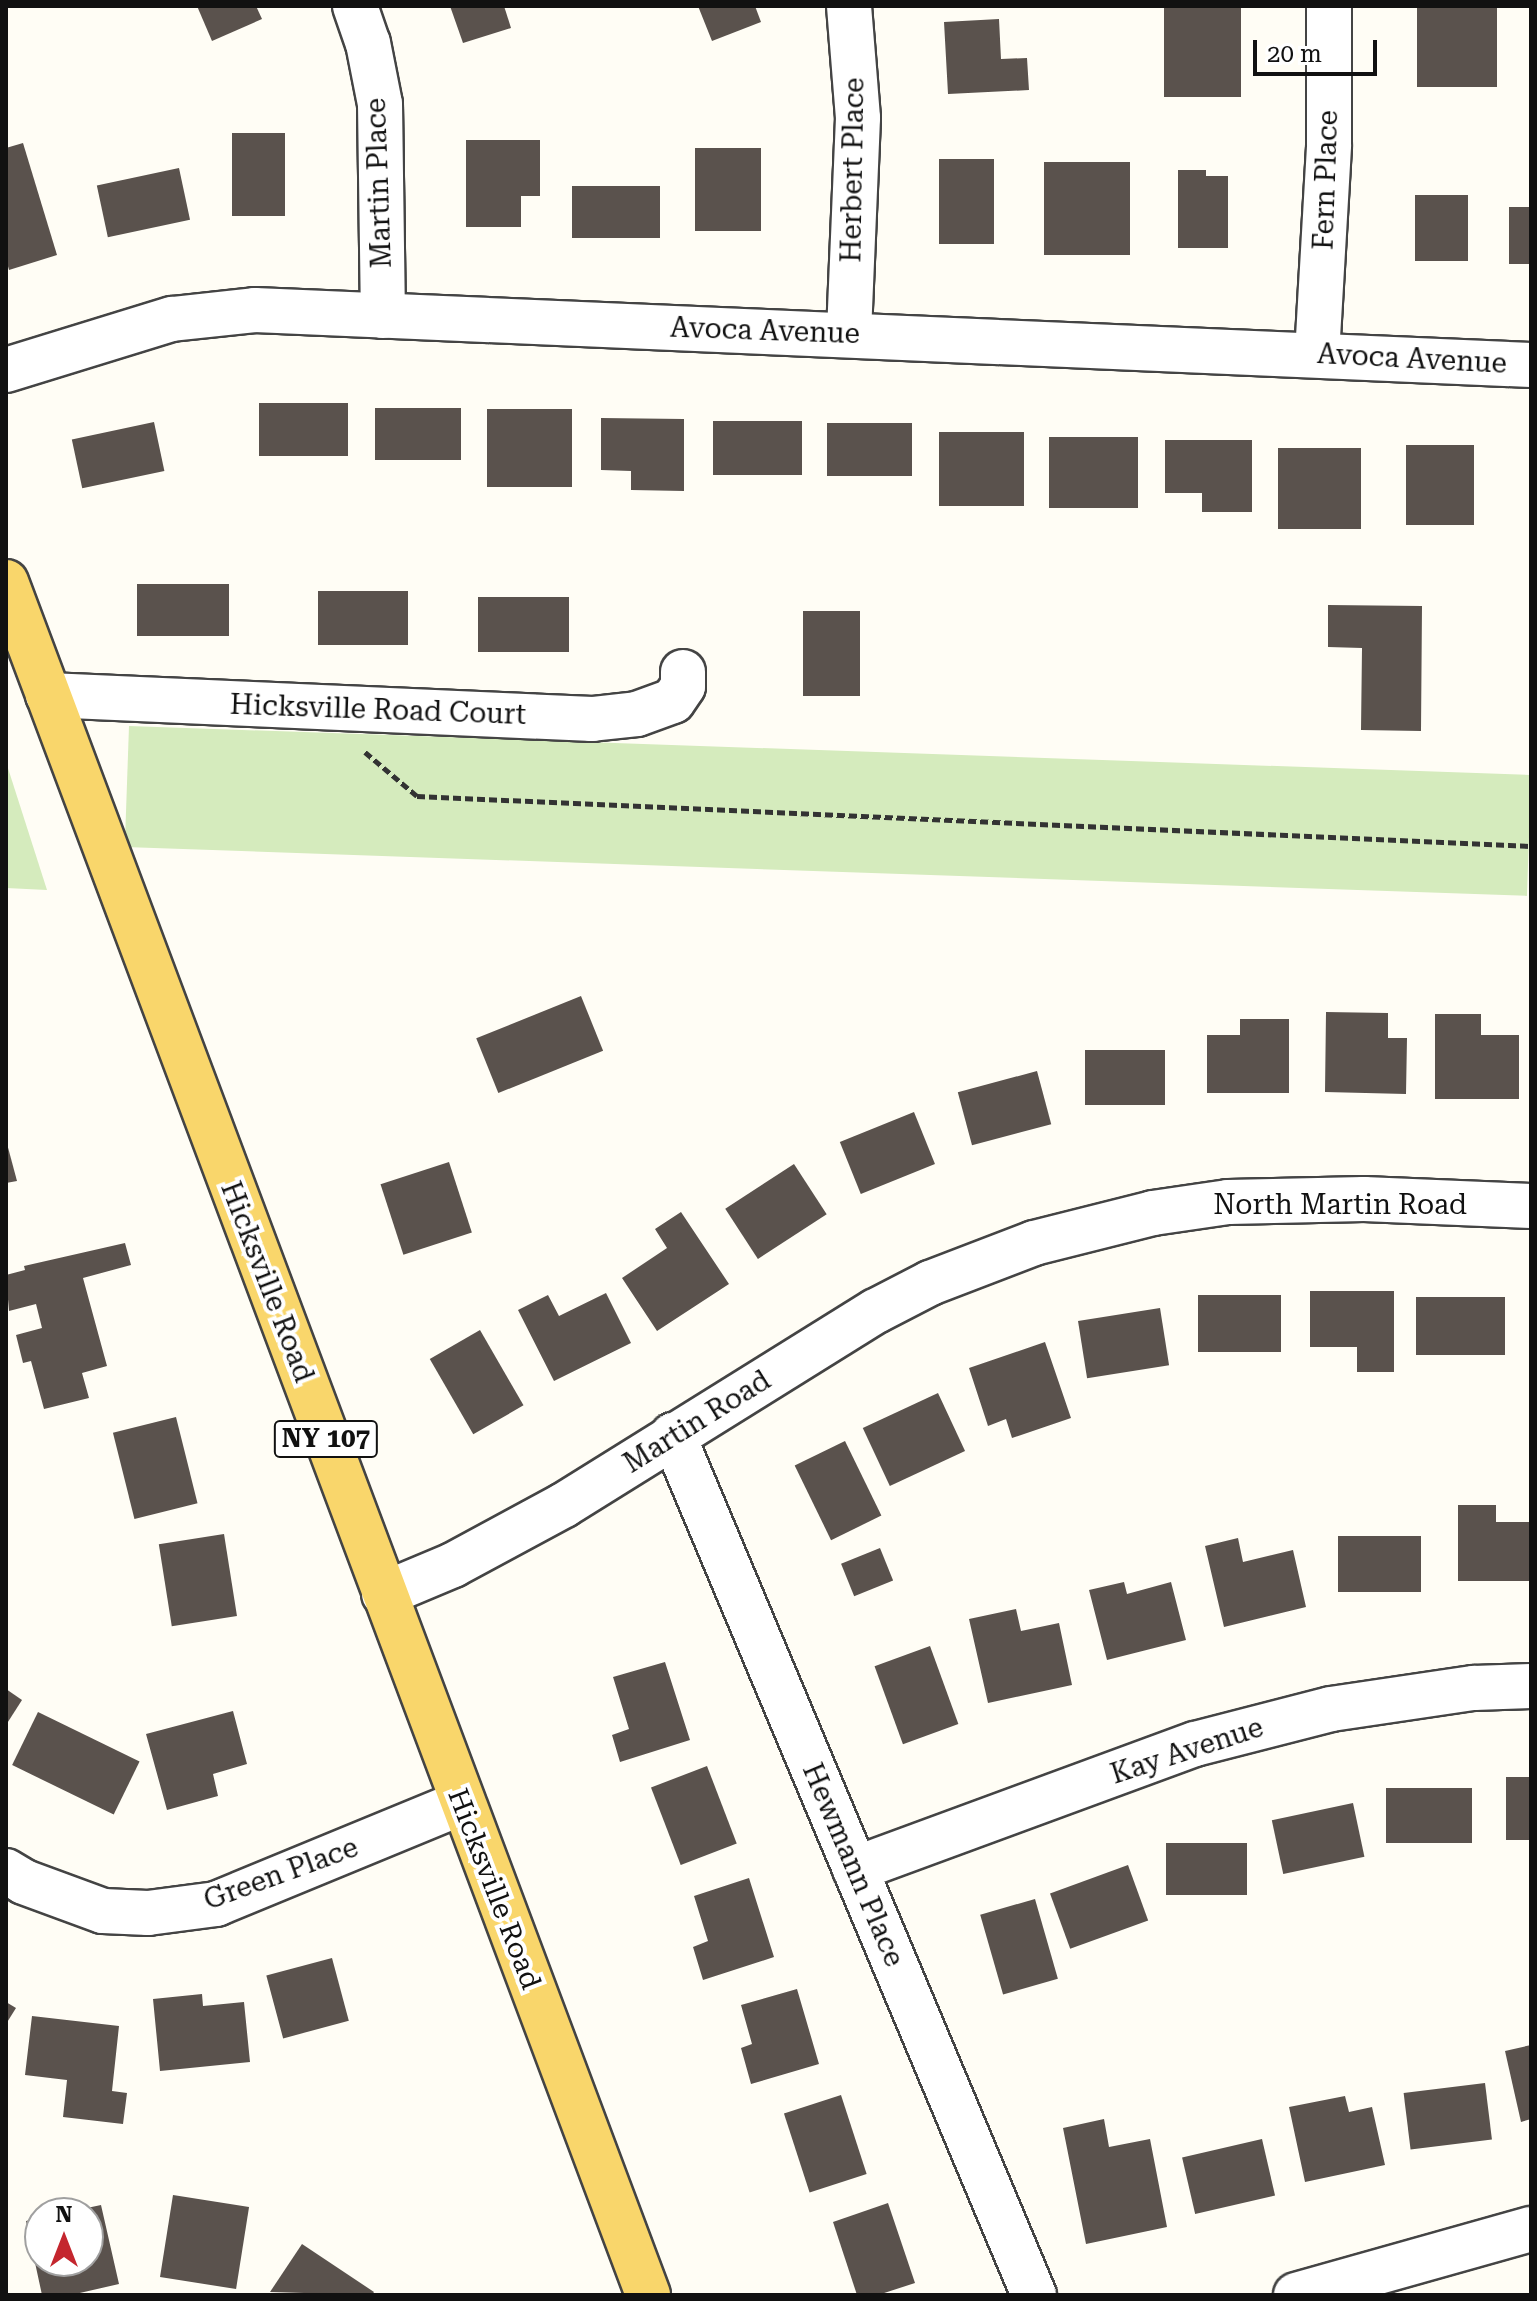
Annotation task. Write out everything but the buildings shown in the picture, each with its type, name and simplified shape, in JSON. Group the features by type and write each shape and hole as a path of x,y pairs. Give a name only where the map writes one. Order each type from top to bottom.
{"main road":[{"name":"Hicksville Road","path":"6,582 461,1803 648,2295"}],"street":[{"name":"Martin Place","path":"355,6 368,43 380,104 383,316"},
{"name":"Herbert Place","path":"849,6 858,118 849,335"},
{"name":"Fern Place","path":"1317,355 1329,144 1329,6"},
{"name":"Avoca Avenue","path":"6,370 172,319 255,310 1531,365"},
{"name":"Hicksville Road Court","path":"48,695 592,719 637,714 673,701 681,693 683,672"},
{"name":"North Martin Road","path":"1011,1252 1153,1213 1228,1202 1364,1199 1531,1206"},
{"name":"Martin Road","path":"384,1594 453,1565 564,1505 876,1311 930,1283 1011,1252"},
{"name":"Hewmann Place","path":"673,1435 1034,2295"},
{"name":"Kay Avenue","path":"855,1869 1195,1744 1331,1709 1474,1688 1531,1686"},
{"name":"Green Place","path":"6,1871 24,1882 103,1911 148,1913 216,1904 461,1803"},
{"path":"1296,2295 1531,2229"}],"path":[{"path":"417,796 1531,846"}],"green space":[{"path":"129,726 1531,775 1527,896 125,847"},
{"path":"6,762 47,890 6,888"}]}
